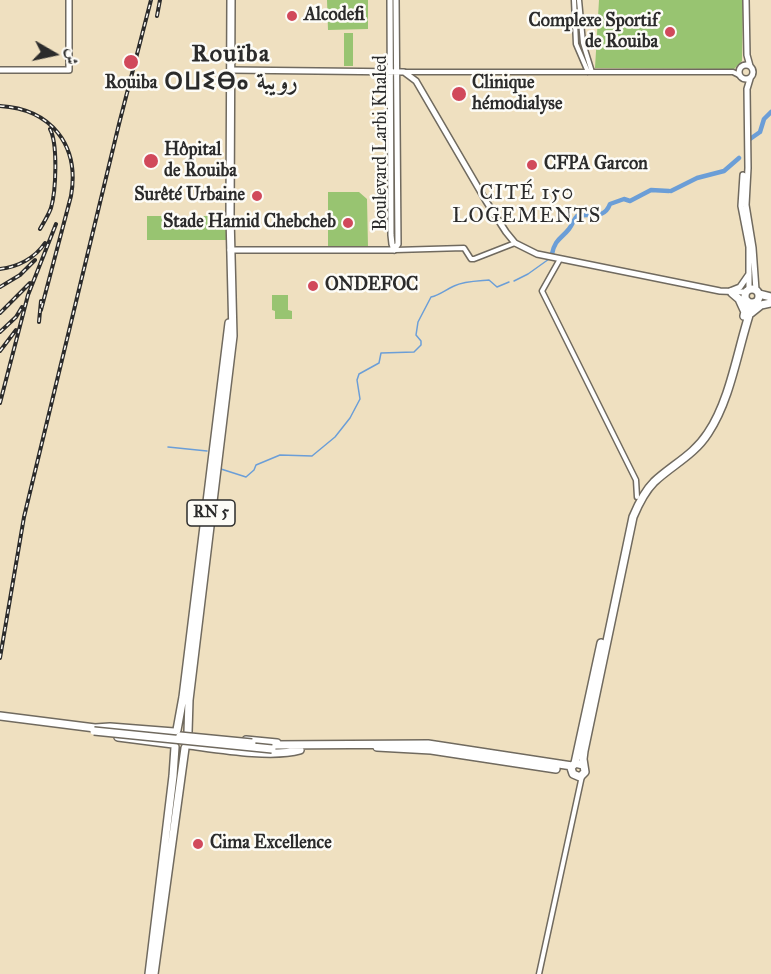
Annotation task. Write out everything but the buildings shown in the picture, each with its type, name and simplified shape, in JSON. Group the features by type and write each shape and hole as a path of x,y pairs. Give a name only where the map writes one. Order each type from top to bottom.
{"highway":[{"name":"RN 5","path":"176,731 183,697 233,336 230,250 231,0"},
{"path":"0,718 272,747 300,748 378,743 428,744 575,771 585,769 584,751 633,518 652,484 687,457 708,435 724,399 746,316 742,304 731,293"},
{"path":"746,316 756,308 757,296"},
{"path":"575,771 627,521 637,497 653,477 687,453 705,433 720,401 746,316 757,296"},
{"name":"RN 5","path":"189,733 189,700 228,362"},
{"path":"94,729 110,727 176,731 183,729 189,733 300,748"},
{"path":"94,729 109,736 174,746 292,752 300,748"},
{"path":"149,974 173,776 174,746 171,739 176,731"},
{"path":"154,974 174,816 187,747 191,740 189,733"},
{"path":"575,771 580,763 584,765"}],"main road":[{"path":"0,70 67,70 68,0"},
{"name":"Boulevard Larbi Khaled","path":"390,0 389,71 392,244 394,250"},
{"name":"Boulevard Larbi Khaled","path":"394,250 398,244 396,0"},
{"path":"741,73 754,72 747,55 747,0"},
{"path":"747,55 741,73 747,90 746,204 757,296"},
{"path":"741,73 750,66"},
{"path":"230,70 404,72 416,81 486,201 515,243 537,254 720,291 757,296"},
{"path":"747,165 744,168 741,206 748,237 750,270 757,296"},
{"path":"230,250 394,250"},
{"path":"720,291 740,287 749,276 750,270"}],"street":[{"path":"574,0 576,44 590,72"},
{"path":"579,0 583,43 590,72"},
{"path":"404,72 741,73"},
{"path":"394,250 464,248 471,259 474,259 515,243"},
{"path":"560,258 542,291 636,480 637,497"},
{"path":"539,974 577,792 575,771"},
{"path":"575,771 577,792"}],"green space":[{"path":"327,0 368,0 368,29 328,30"},
{"name":"Complexe Sportif de Rouiba","path":"599,0 743,0 742,61 734,69 595,68"},
{"path":"344,33 353,33 353,66 344,66"},
{"name":"Stade Hamid Chebcheb","path":"328,192 359,192 367,199 368,247 328,247"},
{"path":"147,216 226,216 226,240 147,240"},
{"path":"272,295 288,295 288,310 292,311 292,319 275,319 275,311 272,310"}],"waterway":[{"path":"750,139 760,132 764,119 771,112"},
{"path":"671,191 697,178 724,171 739,158"},
{"path":"552,254 557,242 577,216 601,214 610,204 624,199 630,201 651,190 669,191"},
{"path":"514,281 549,259"},
{"path":"221,469 246,477 256,465 280,455 312,456 335,437 350,418 360,399 357,380 359,374 379,363 381,353 414,352 421,345 416,335 418,322 431,297 466,282 489,280 497,287 509,282"},
{"path":"168,447 207,451"}],"railway":[{"path":"0,658 24,517 151,0"},
{"path":"157,16 160,0"},
{"path":"0,106 34,114 47,122 58,133 71,161 73,178 71,196 41,310"},
{"path":"40,229 51,208 54,191 55,156 50,129"},
{"path":"0,403 28,295 56,224"},
{"path":"0,269 26,261 45,243"},
{"path":"0,287 20,275 35,260"},
{"path":"0,313 30,283"},
{"path":"39,322 41,301"},
{"path":"0,332 16,317 22,307"},
{"path":"0,351 16,330"}],"place":[{"name":"Alcodefi","path":"292,16"},
{"name":"Complexe Sportif de Rouiba","path":"670,32"},
{"name":"Rouiba","path":"131,62"},
{"name":"Clinique hémodialyse","path":"459,94"},
{"name":"Hôpital de Rouiba","path":"151,161"},
{"name":"CFPA Garcon","path":"532,165"},
{"name":"Surêté Urbaine","path":"257,196"},
{"name":"Stade Hamid Chebcheb","path":"348,223"},
{"name":"ONDEFOC","path":"313,286"},
{"name":"Cima Excellence","path":"198,844"}],"district":[{"name":"Rouïba ⵔⵡⵉⴱⴰ رويبة","path":"231,69"},
{"name":"CITÉ 150 LOGEMENTS","path":"527,206"}]}
